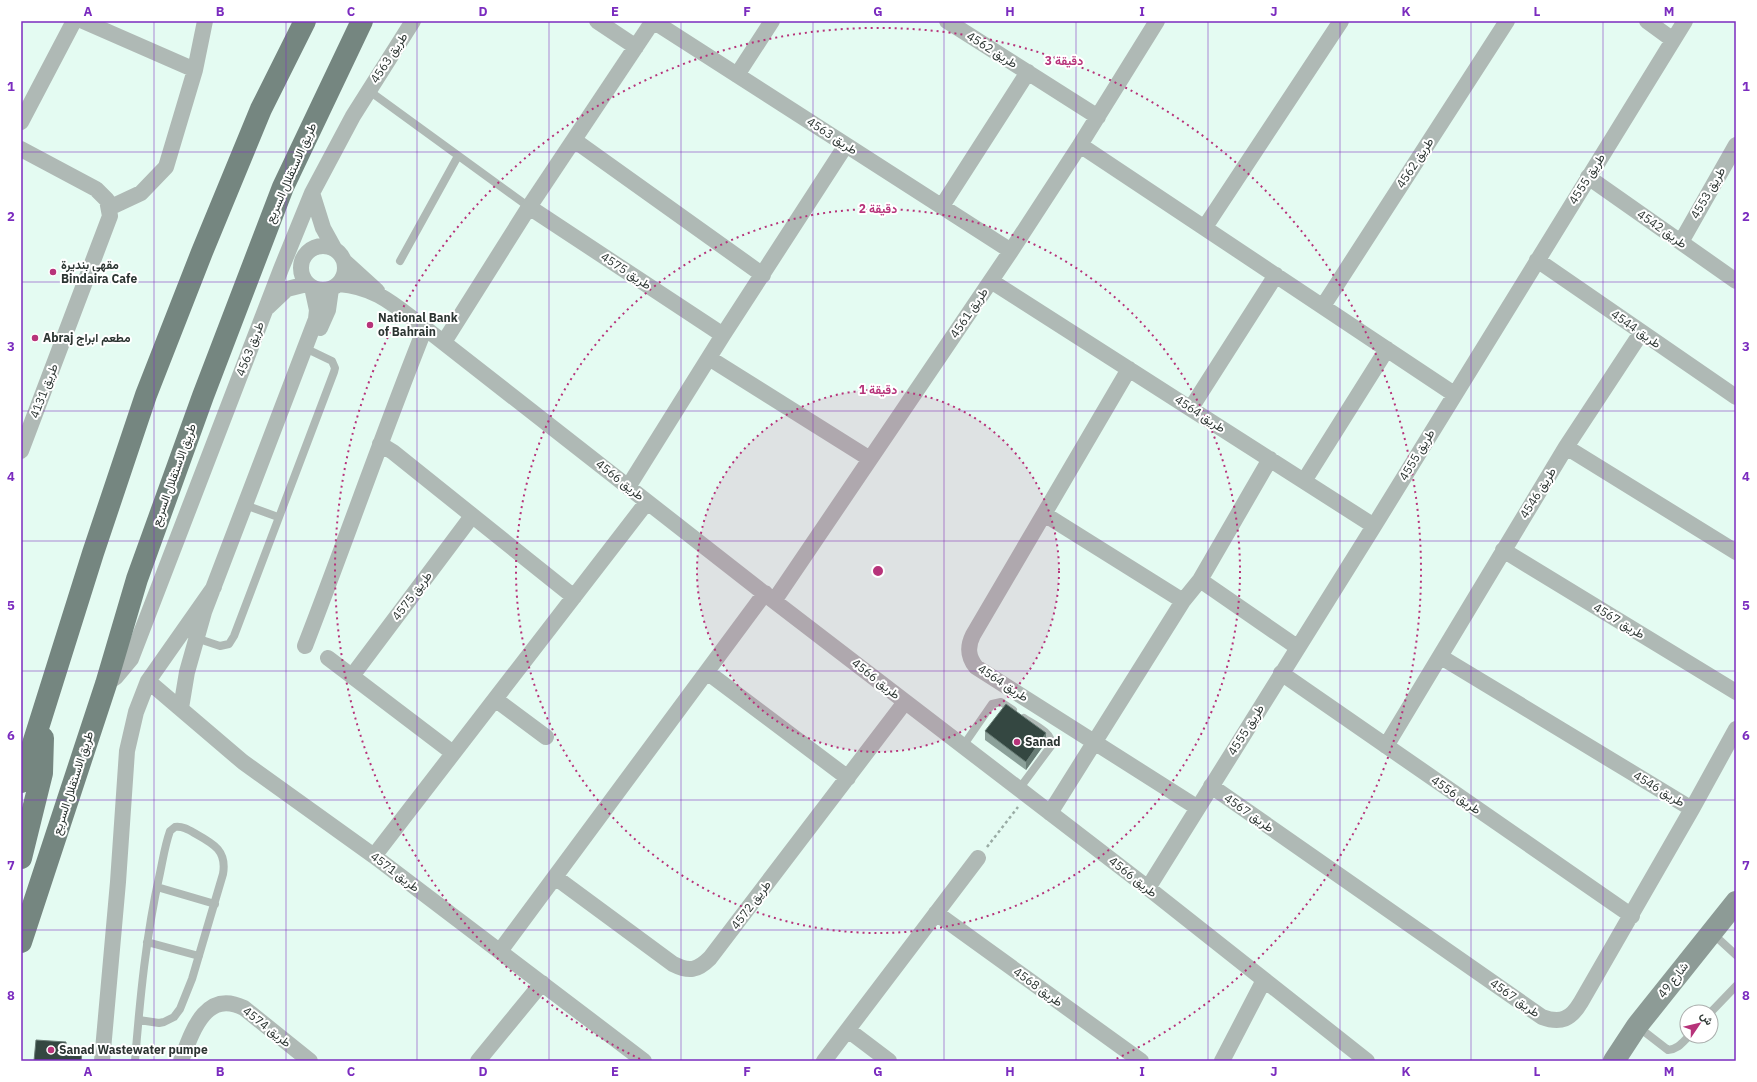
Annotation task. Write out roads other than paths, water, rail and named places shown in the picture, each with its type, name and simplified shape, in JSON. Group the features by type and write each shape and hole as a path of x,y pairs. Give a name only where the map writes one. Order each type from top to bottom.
{"main road":[{"path":"21,782 44,714 93,553 146,395 202,252 261,109 305,21"},
{"name":"طريق الاستقلال السريع","path":"21,942 106,684 137,579 241,295 283,187 362,21"},
{"path":"21,858 42,773 44,714"}],"street":[{"path":"21,122 74,21"},
{"path":"83,21 195,70"},
{"path":"23,156 96,189 107,200 109,208 141,193 166,167 195,70 205,21"},
{"name":"طريق 4563","path":"106,684 116,677 130,659 312,194 340,138 368,90 413,21"},
{"path":"597,21 636,47"},
{"name":"طريق 4563","path":"444,342 529,207 653,21 1011,251"},
{"path":"738,75 772,21"},
{"name":"طريق 4562","path":"947,21 1098,117"},
{"name":"طريق 4561","path":"770,597 870,460 991,281 1098,117 1157,21"},
{"path":"1205,227 1341,21"},
{"name":"طريق 4562","path":"1323,306 1507,21"},
{"path":"1647,21 1673,40"},
{"name":"طريق 4555","path":"1148,888 1297,647 1374,526 1685,21"},
{"path":"942,206 1028,72"},
{"path":"574,140 763,275"},
{"path":"628,487 708,358 846,145"},
{"path":"1080,145 1454,394"},
{"name":"طريق 4553","path":"1680,242 1736,145"},
{"name":"طريق 4542","path":"1588,177 1680,242 1735,277"},
{"path":"303,356 325,319 335,286 345,273 344,261 339,252 334,248 323,228 312,194"},
{"name":"طريق 4575","path":"529,207 724,335"},
{"name":"طريق 4131","path":"21,452 108,223 109,208"},
{"path":"181,708 196,638 316,319 317,310 310,285 301,272 301,266 305,254 310,249 322,245 334,248"},
{"name":"طريق 4544","path":"1537,260 1736,397"},
{"name":"طريق 4566","path":"344,261 384,298 444,342 647,502 1148,888 1367,1061"},
{"path":"1191,408 1276,275"},
{"name":"طريق 4564","path":"991,281 1374,526"},
{"path":"265,311 276,298 287,289 310,285 318,290 335,286"},
{"name":"طريق 4566","path":"335,286 362,287 384,298"},
{"path":"305,646 425,328"},
{"name":"طريق 4546","path":"1386,746 1441,657 1503,550 1566,447 1641,333"},
{"path":"1304,481 1387,349"},
{"path":"708,358 870,460"},
{"name":"طريق 4564","path":"1129,369 970,640 969,651 970,657 976,666 1198,808"},
{"path":"380,444 393,452 574,596"},
{"path":"1566,447 1736,552"},
{"path":"1050,813 1183,601 1200,580 1270,459"},
{"path":"374,856 647,502"},
{"path":"1044,514 1183,601"},
{"name":"طريق 4575","path":"352,676 472,516"},
{"name":"طريق 4567","path":"1503,550 1736,692"},
{"path":"1200,580 1297,647"},
{"path":"102,1061 118,882 127,751 136,712 148,681 214,587"},
{"path":"500,951 708,672 770,597"},
{"name":"طريق 4546","path":"1441,657 1692,809"},
{"path":"328,658 454,753"},
{"path":"708,672 848,778"},
{"name":"طريق 4556","path":"1281,673 1632,916"},
{"name":"طريق 4571","path":"148,681 244,762 374,856 644,1061"},
{"path":"495,699 546,737"},
{"name":"طريق 4572","path":"555,876 673,964 683,969 693,970 703,966 905,702"},
{"name":"طريق 4567","path":"1211,786 1542,1017 1553,1021 1564,1019 1575,1012 1632,916 1736,729"},
{"path":"824,1061 978,858"},
{"name":"شارع 49","path":"1614,1061 1638,1026 1736,902"},
{"name":"طريق 4568","path":"936,913 1141,1061"},
{"path":"1222,1061 1264,980"},
{"path":"478,1061 542,983"},
{"name":"طريق 4574","path":"181,1061 190,1039 203,1016 211,1007 221,1002 233,1003 244,1008 310,1061"},
{"path":"848,1030 889,1061"}],"lane":[{"path":"368,90 529,207"},
{"path":"400,261 458,156"},
{"path":"196,638 220,646 229,644 232,640 335,368 329,359 303,356"},
{"path":"245,505 278,517"},
{"path":"963,746 992,704 998,702 1004,704 1047,734 1051,739 1051,746 1023,792"},
{"path":"135,1061 139,1020 147,942 157,887 170,831 175,827 183,827 214,844 222,855 224,868 215,904 187,995 178,1013 169,1020 159,1023 139,1020"},
{"path":"157,887 215,904"},
{"path":"1712,932 1736,955"},
{"path":"147,942 199,956"},
{"path":"1719,1004 1736,986"},
{"path":"1638,1026 1668,1050 1674,1050 1682,1044"}],"place":[{"name":"مقهى بنديرة Bindaira Cafe","path":"53,272"},
{"name":"National Bank of Bahrain","path":"370,325"},
{"name":"Abraj مطعم ابراج","path":"35,338"},
{"name":"Sanad","path":"1017,742"},
{"name":"Sanad Wastewater pumpe","path":"51,1050"}]}
